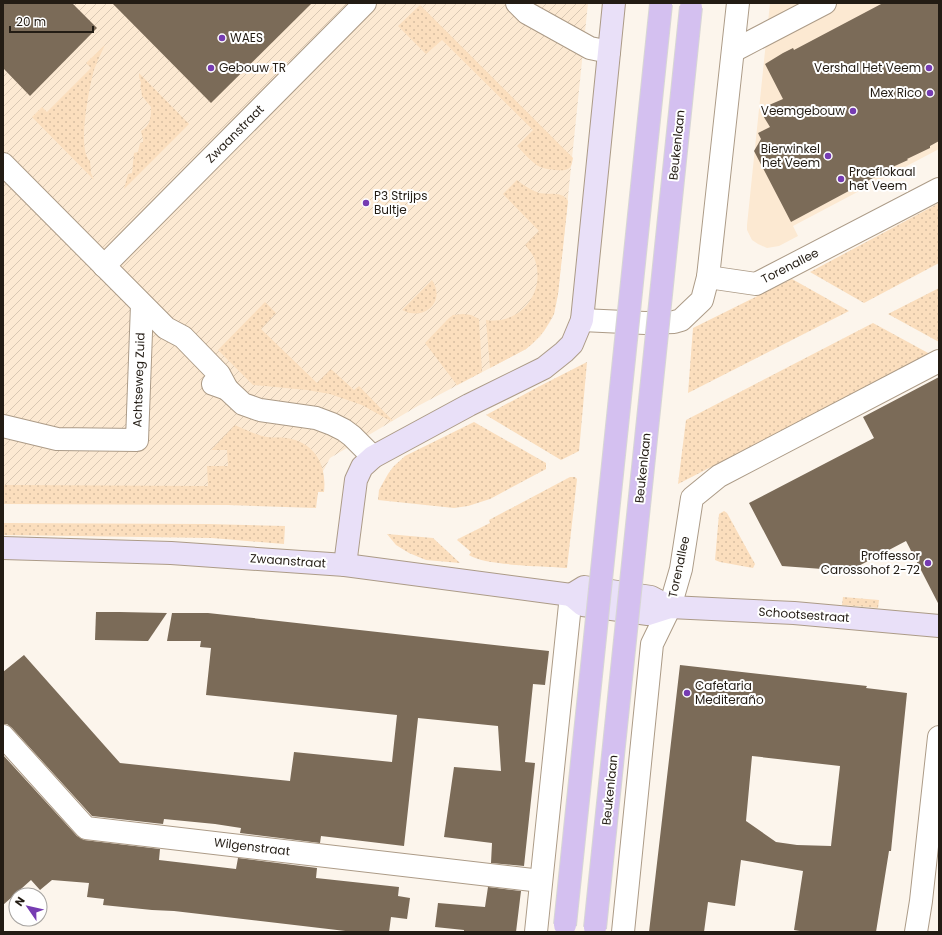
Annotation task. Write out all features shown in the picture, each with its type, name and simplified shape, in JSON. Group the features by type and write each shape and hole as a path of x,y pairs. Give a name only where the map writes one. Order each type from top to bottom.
{"main road":[{"path":"565,925 661,4"},
{"name":"Beukenlaan","path":"595,928 691,7"}],"street":[{"name":"Zwaanstraat","path":"104,266 365,3"},
{"path":"517,3 527,13 590,48 609,52"},
{"path":"345,565 356,480 362,467 373,457 469,405 544,368 572,344 582,320 614,3"},
{"path":"582,320 646,323 674,322 681,320 702,300 708,277 738,3"},
{"path":"733,51 825,3"},
{"name":"Achtseweg Zuid","path":"3,164 142,305 166,328 183,337 220,374 227,389 243,404 260,410 316,418 332,424 352,436 373,457"},
{"name":"Torenallee","path":"708,277 756,284 939,189"},
{"name":"Achtseweg Zuid","path":"3,426 57,439 137,440 142,305"},
{"name":"Torenallee","path":"670,607 681,569 692,498 719,476 939,361"},
{"name":"Zwaanstraat","path":"3,548 171,553 345,565 571,595"},
{"name":"Schootsestraat","path":"571,595 584,587 651,597 670,607 794,613 939,626"},
{"path":"536,932 571,595"},
{"path":"623,932 652,644 670,607"},
{"name":"Wilgenstraat","path":"3,736 86,828 541,881"},
{"path":"916,932 939,737"}],"shaded area":[{"path":"3,3 588,3 558,294 554,314 550,322 540,337 526,349 416,407 330,458 309,498 3,490"},
{"name":"Veemgebouw","path":"770,3 939,3 939,149 793,226 798,236 779,246 767,248 752,240 747,230 747,225"},
{"path":"420,5 573,158 572,164 569,168 566,170 550,169 540,167 534,163 517,146 533,130 442,40 426,54 398,26"},
{"path":"105,45 94,70 89,90 85,118 84,144 86,154 90,161 91,173 94,180 32,117 42,107 47,112 91,68 86,63"},
{"path":"139,73 189,124 124,189 128,174 132,173 134,153 138,152 140,143 143,142 141,131 148,124 151,115 151,107 142,96"},
{"path":"517,180 536,192 563,196 568,201 558,294 554,314 544,331 526,349 490,368 486,320 498,320 510,317 519,312 533,295 537,284 535,260 525,245 539,231 503,194"},
{"path":"939,203 939,263 864,303 810,272"},
{"path":"792,279 849,311 688,393 693,328"},
{"path":"432,280 436,288 436,295 435,302 431,307 418,313 410,313 402,310"},
{"path":"939,288 939,342 888,314"},
{"path":"265,302 276,313 261,329 317,383 331,369 354,390 359,386 393,421 362,405 330,394 307,390 253,385 218,350"},
{"path":"453,315 471,315 479,319 482,372 457,385 425,343"},
{"path":"873,323 930,354 678,484 686,420"},
{"path":"587,362 579,451 561,460 486,415 538,387"},
{"path":"474,422 546,463 546,469 490,499 468,506 454,508 378,500 379,490 388,474 405,456"},
{"path":"235,425 263,436 296,440 305,444 312,450 321,464 324,482 324,492 318,492 316,508 228,505 3,504 3,485 208,486 207,466 228,466 227,450 211,450"},
{"path":"570,477 575,477 577,479 567,568 516,565 477,559 469,555 471,552 457,540 490,523 489,520"},
{"path":"724,511 727,513 755,564 753,568 715,560 719,514"},
{"path":"3,523 285,526 284,544 212,538 3,535"},
{"path":"387,534 433,538 460,563 426,560 409,553 396,545"},
{"path":"843,597 879,600 878,608 842,605"}],"building":[{"path":"3,3 72,3 97,28 30,96 3,68"},
{"name":"Gebouw TR","path":"112,3 312,3 211,103"},
{"name":"Veemgebouw","path":"883,3 939,3 939,141 930,146 930,148 886,170 791,222 754,151 761,139 758,133 770,127 762,114 771,109 769,105 783,99 765,64 783,53 793,48 794,50"},
{"path":"939,377 939,605 906,541 849,571 782,566 749,503 874,438 863,417"},
{"path":"96,612 167,613 148,641 145,641 95,640"},
{"path":"172,613 208,613 549,651 545,685 533,684 525,762 535,763 524,866 491,863 492,843 444,837 454,767 501,771 498,726 418,718 404,846 321,836 320,843 240,833 241,828 215,824 164,819 163,824 92,816 12,728 7,724 3,724 3,672 24,655 120,763 290,781 294,752 392,762 397,715 206,695 211,648 200,647 201,641 167,641"},
{"path":"680,665 867,686 866,688 907,693 891,851 889,851 876,932 806,932 794,930 803,871 741,860 735,906 708,902 704,932 649,932","holes":["752,756 840,766 831,846 797,845 776,842 746,821"]},
{"path":"3,755 77,836 84,840 160,849 159,860 236,869 238,858 317,868 316,878 399,887 398,896 410,898 407,919 391,917 389,932 354,932 174,911 103,905 104,899 87,897 89,883 52,880 44,887 37,887 31,880 23,887 8,887 8,901 3,905"},
{"path":"488,887 521,891 516,932 464,932 464,930 435,927 438,903 485,907"}],"place":[{"name":"WAES","path":"222,38"},
{"name":"Gebouw TR","path":"211,68"},
{"name":"Vershal Het Veem","path":"929,68"},
{"name":"Mex Rico","path":"930,93"},
{"name":"Veemgebouw","path":"853,111"},
{"name":"Bierwinkel het Veem","path":"828,156"},
{"name":"Proeflokaal het Veem","path":"841,179"},
{"name":"P3 Strijps Bultje","path":"366,203"},
{"name":"Proffessor Carossohof 2-72","path":"928,563"},
{"name":"Cafetaria Mediteraño","path":"687,693"}]}
